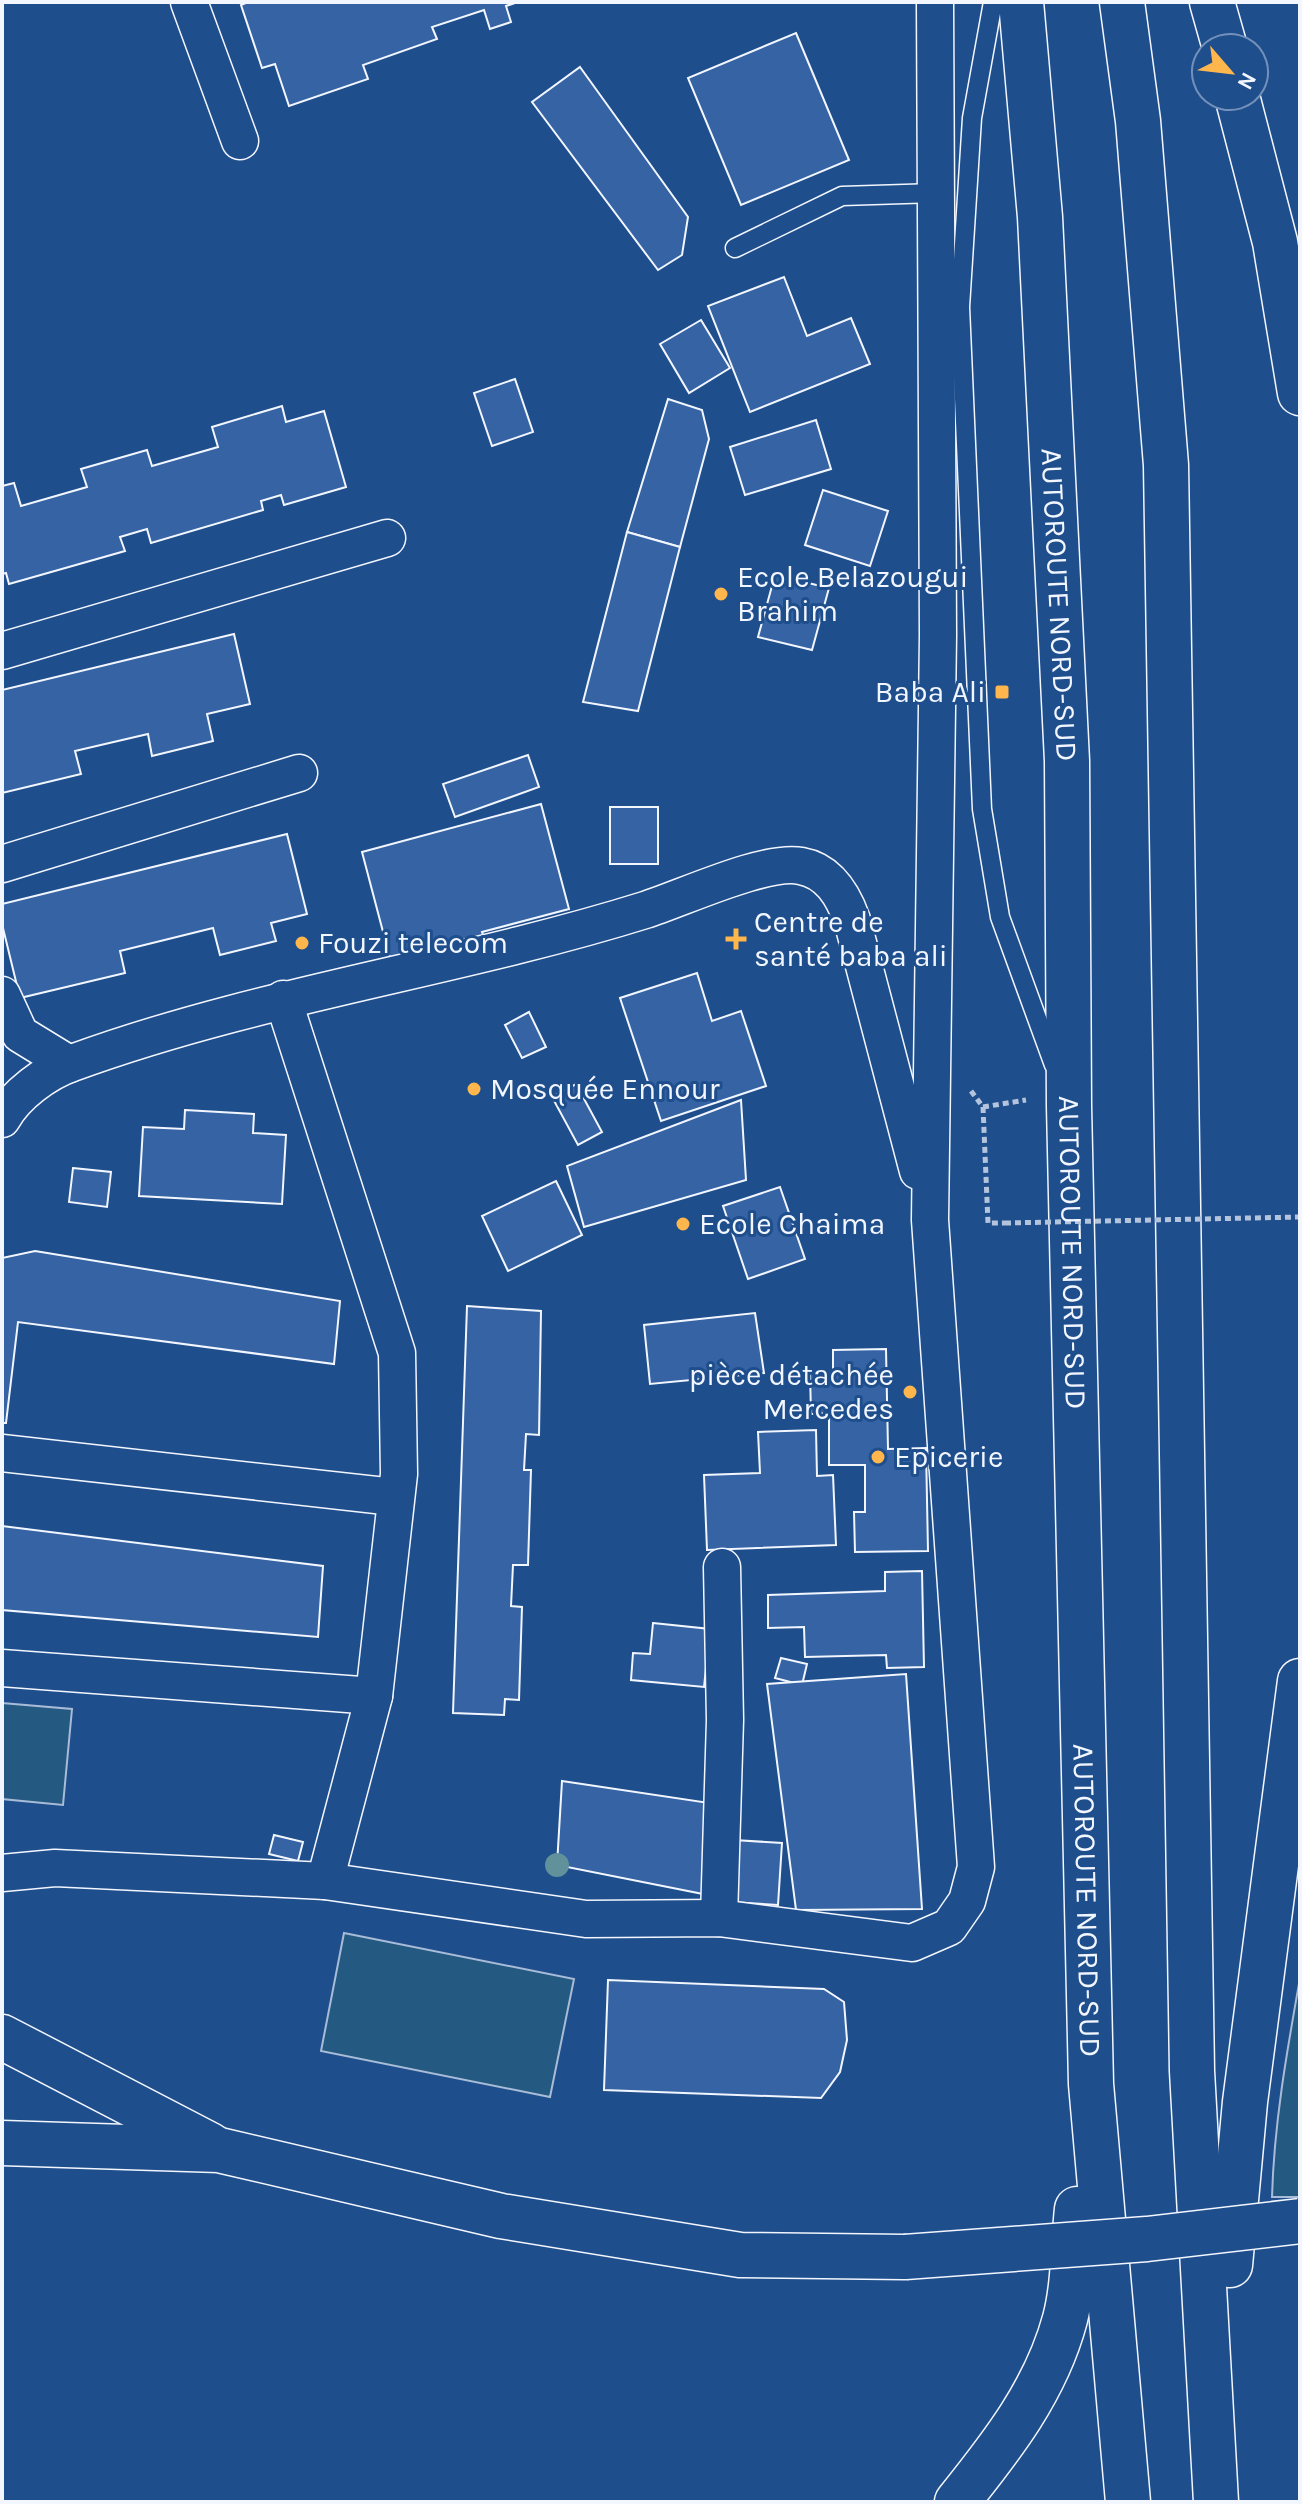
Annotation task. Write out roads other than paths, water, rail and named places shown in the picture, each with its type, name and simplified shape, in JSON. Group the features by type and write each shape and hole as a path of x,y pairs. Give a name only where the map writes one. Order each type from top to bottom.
{"main road":[{"name":"AUTOROUTE NORD-SUD","path":"1021,2 1040,217 1067,761 1069,1106 1091,2084 1128,2502"},
{"path":"1122,2 1138,121 1166,465 1192,2071 1215,2482"},
{"path":"1212,2 1220,32"},
{"path":"1241,112 1275,242 1300,393"},
{"path":"1215,2482 1245,2102 1300,1677"},
{"path":"2,2037 219,2150"},
{"path":"957,2502 1001,2446 1041,2385 1065,2318 1091,2084"},
{"path":"2,2143 219,2150 501,2216 740,2255 905,2257 1147,2239 1300,2221"}],"street":[{"path":"189,2 240,141"},
{"path":"2,1873 55,1868 325,1881 586,1919 719,1918 912,1943 949,1927 967,1901 976,1867 930,1220 938,635 935,2"},
{"path":"2,651 387,538"},
{"path":"2,864 299,773"},
{"path":"3,1114 35,1084 69,1064 283,999 511,946 644,910 776,865 802,866 823,875 843,895 930,1220"},
{"path":"2,995 20,1034 69,1064"},
{"path":"283,999 397,1353 399,1474 374,1696 325,1881"},
{"path":"2,1453 394,1497"},
{"path":"719,1918 725,1720 722,1567"},
{"path":"2,1668 374,1696"},
{"path":"2,1901 55,1868"}],"lane":[{"path":"993,2 972,118 960,307 982,809 1000,917 1069,1106"},
{"path":"735,248 842,196 936,193"}],"place":[{"name":"Ecole Belazougui Brahim","path":"721,594"},
{"name":"Baba Ali","path":"1002,692"},
{"name":"Centre de santé baba ali","path":"736,939"},
{"name":"Fouzi telecom","path":"302,943"},
{"name":"Mosquée Ennour","path":"474,1089"},
{"name":"Ecole Chaima","path":"683,1224"},
{"name":"pièce détachée Mercedes","path":"910,1392"},
{"name":"Epicerie","path":"878,1457"}]}
